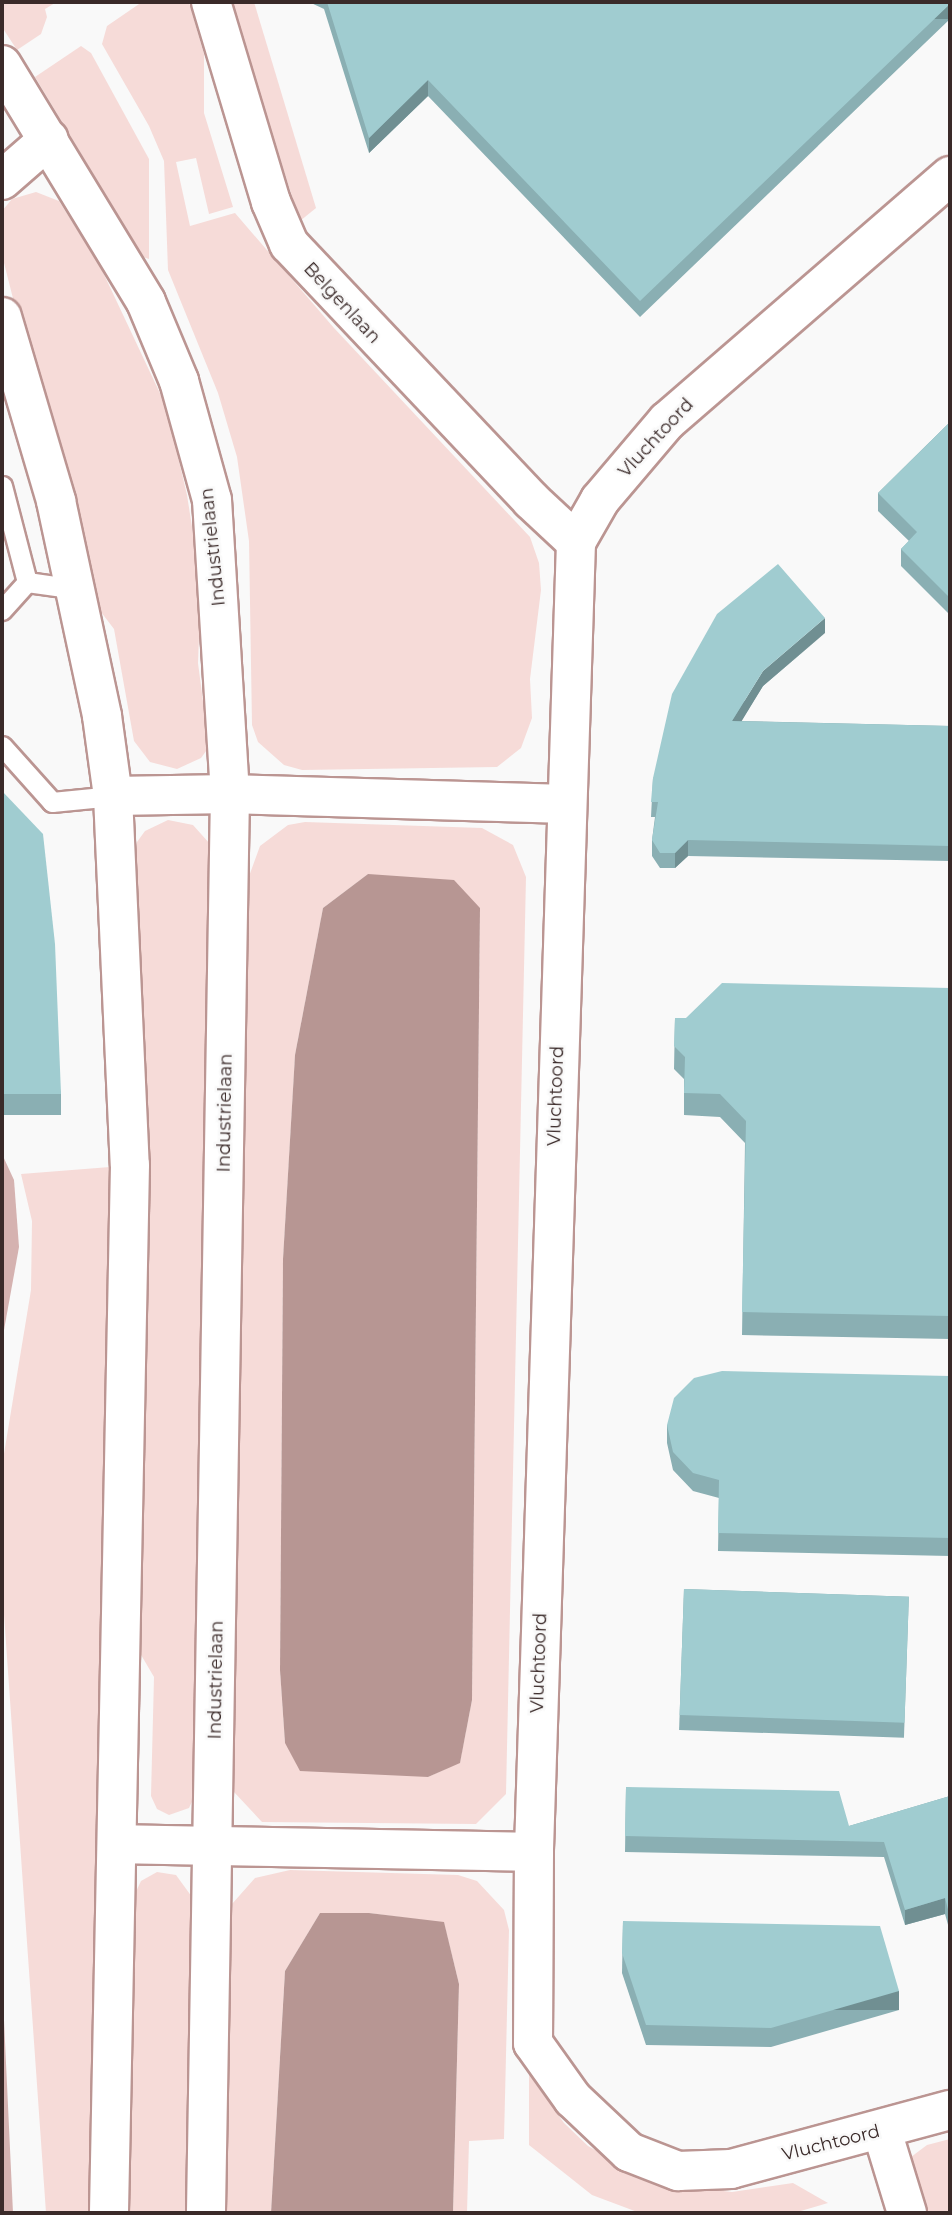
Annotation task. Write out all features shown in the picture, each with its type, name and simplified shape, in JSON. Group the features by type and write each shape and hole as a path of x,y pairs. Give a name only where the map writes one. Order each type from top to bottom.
{"street":[{"name":"Belgenlaan","path":"211,2 271,202 289,244 521,490 576,542"},
{"name":"Industrielaan","path":"2,65 146,302 179,381 212,500 230,794 206,2213"},
{"path":"2,153 49,139"},
{"path":"2,180 49,139"},
{"name":"Vluchtoord","path":"950,176 667,421 600,500 576,542 565,804 534,1852 533,2043 573,2098 629,2152 678,2171 731,2169 882,2131 950,2110"},
{"path":"2,320 56,502 76,589 113,796 130,1165 110,2213"},
{"path":"113,796 230,794 565,804"},
{"path":"117,1844 534,1852"},
{"path":"882,2131 906,2213"}],"lane":[{"path":"2,486 27,582"},
{"path":"27,582 76,589"},
{"path":"2,610 27,582"},
{"path":"2,746 52,802 113,796"}],"shaded area":[{"path":"2,2 55,3 45,9 47,17 41,34 17,50 2,27"},
{"path":"142,2 189,2 204,54 204,113 233,207 209,214 196,158 176,162 190,226 235,213 334,328 530,537 539,563 541,590 530,679 532,718 521,748 497,767 302,770 284,765 258,742 252,725 249,541 237,457 218,393 168,270 164,161 149,126 102,44 107,26"},
{"path":"229,2 254,2 316,208 300,221"},
{"path":"81,46 91,53 149,159 149,259 143,257 35,77"},
{"path":"36,192 59,201 100,266 166,406 187,495 201,584 198,663 209,747 201,758 177,769 150,762 134,741 114,629 88,595 2,255 2,211 12,199"},
{"path":"168,820 193,825 210,844 195,1795 189,1808 169,1815 157,1809 151,1796 154,1677 137,1648 146,1164 142,995 132,874 137,842 145,831"},
{"path":"305,822 482,828 513,845 526,877 506,1794 476,1824 262,1822 234,1792 248,879 260,846 288,825","holes":["368,874 480,908 472,1700 460,1762 428,1777 285,1743 280,1670 283,1259 295,1055 323,908"]},
{"path":"368,874 454,880 480,908 472,1700 460,1763 428,1777 300,1771 285,1743 280,1670 283,1259 295,1055 323,908"},
{"path":"2,1154 14,1180 19,1247 2,1341"},
{"path":"110,1167 89,2213 46,2213 2,1586 2,1466 31,1290 32,1221 21,1174"},
{"path":"290,1870 458,1875 477,1881 504,1910 509,1930 504,2139 469,2141 467,2213 453,2213 459,1984 444,1923 369,1913 320,1913 285,1971 271,2213 221,2213 227,1921 232,1904 255,1878"},
{"path":"157,1872 176,1875 192,1897 189,2213 126,2213 133,1898 141,1881"},
{"path":"320,1913 369,1913 444,1922 459,1984 453,2213 271,2213 285,1971"},
{"path":"2,1977 13,2213 2,2213"},
{"path":"529,2074 564,2123 588,2146 654,2183 732,2192 793,2183 828,2203 794,2213 640,2213 592,2195 529,2145"},
{"path":"950,2139 950,2213 915,2213 908,2167 911,2157 927,2145"}],"building":[{"path":"327,2 950,4 640,301 428,80 369,138"},
{"path":"950,422 950,598 901,549 917,532 878,493"},
{"path":"778,564 825,618 763,671 732,721 950,726 950,846 688,840 675,853 660,853 652,840 658,802 651,802 653,778 672,694 717,614"},
{"path":"2,791 43,834 55,944 61,1094 2,1094"},
{"path":"722,983 950,988 950,1316 742,1312 746,1121 720,1094 684,1093 685,1057 674,1046 675,1018 686,1018"},
{"path":"722,1371 950,1376 950,1538 718,1533 719,1480 693,1473 673,1452 667,1425 674,1398 694,1378"},
{"path":"684,1589 909,1597 904,1723 680,1715"},
{"path":"626,1787 839,1791 849,1826 950,1796 950,1917 945,1898 905,1910 884,1842 625,1836"},
{"path":"623,1921 880,1926 899,1991 771,2028 646,2025 622,1953"}]}
